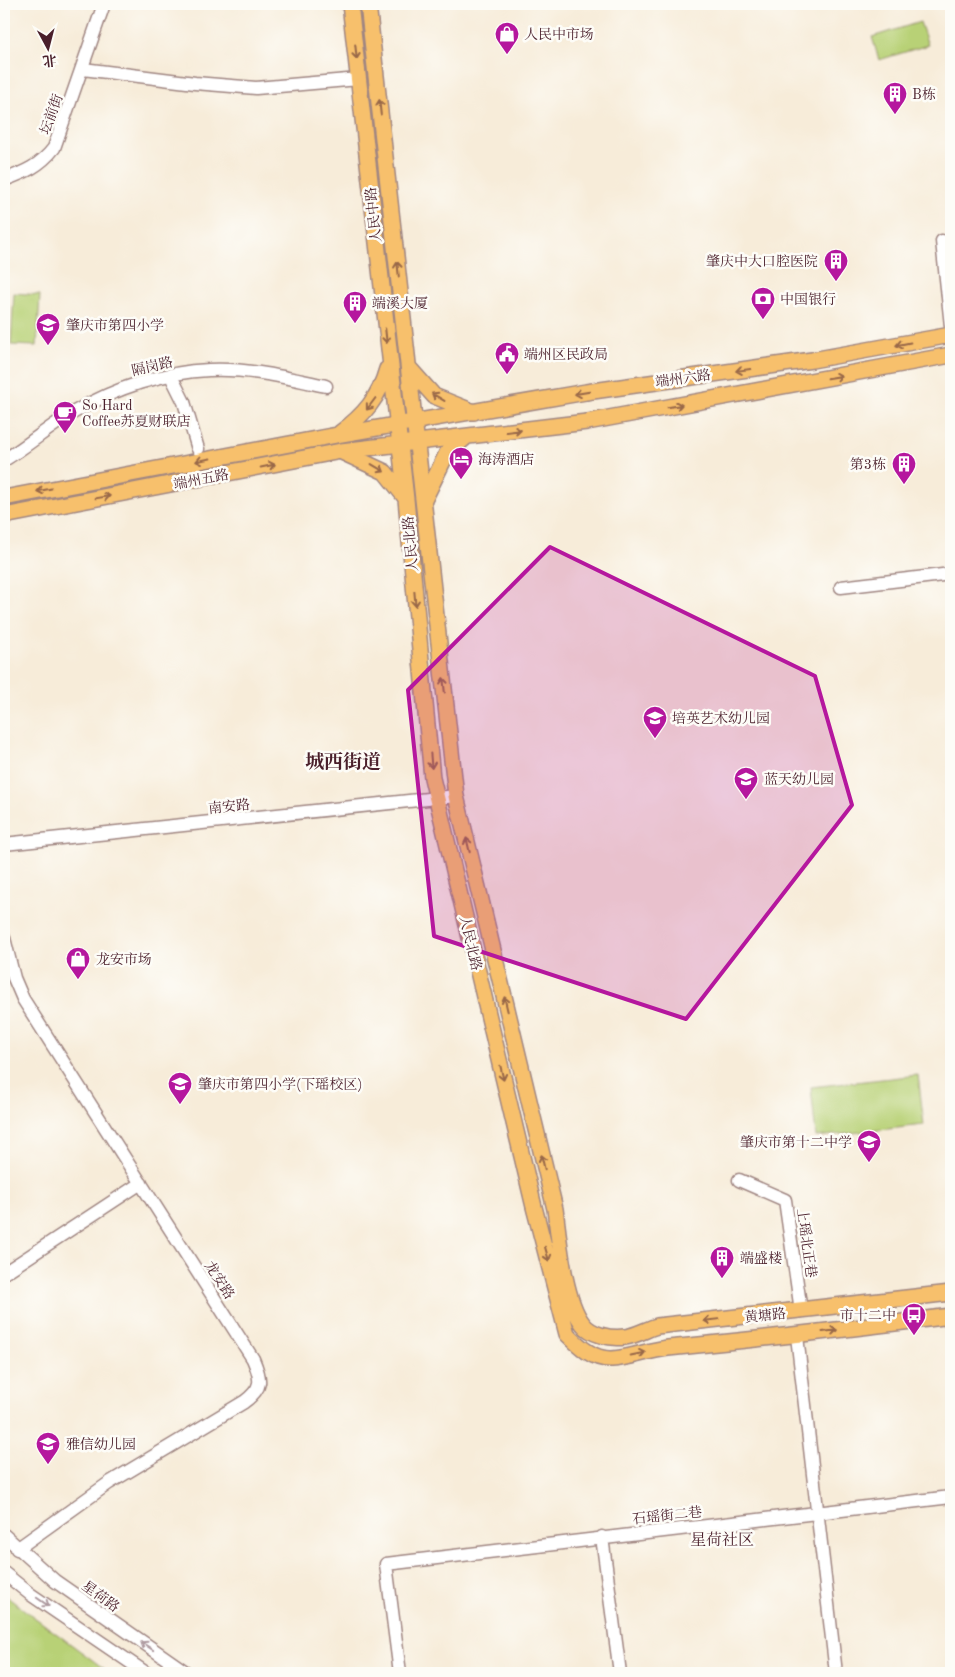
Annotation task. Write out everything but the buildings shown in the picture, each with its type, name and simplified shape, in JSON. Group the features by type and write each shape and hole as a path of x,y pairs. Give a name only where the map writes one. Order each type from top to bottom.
{"main road":[{"name":"人民中路","path":"350,4 399,445"},
{"name":"人民中路","path":"368,4 417,443"},
{"name":"端州六路","path":"397,426 586,392 812,360 951,335"},
{"name":"端州六路","path":"399,445 615,417 951,355"},
{"path":"337,436 360,418 372,404 382,388 389,363"},
{"path":"410,369 434,396 475,413"},
{"name":"端州五路","path":"4,495 397,426"},
{"path":"423,501 447,452 466,437"},
{"name":"人民北路","path":"417,443 456,796 555,1209 563,1262 574,1307 583,1324"},
{"name":"端州五路","path":"4,516 340,451 399,445"},
{"name":"人民北路","path":"399,445 432,778 534,1207 567,1334 580,1347 595,1357 611,1359 660,1349"},
{"path":"340,451 384,472 405,492 422,484"},
{"name":"黄塘路","path":"583,1324 593,1332 626,1337 657,1326 951,1293"},
{"name":"黄塘路","path":"660,1349 797,1336 951,1316"}],"street":[{"name":"坛前街","path":"4,180 32,170 44,161 54,148 104,4"},
{"path":"83,69 195,83 256,88 359,79"},
{"path":"942,241 951,326"},
{"name":"隔岗路","path":"4,460 29,446 74,412 116,390 171,376 210,370 269,374 326,386"},
{"path":"171,376 184,402 198,449"},
{"path":"841,587 951,574"},
{"name":"南安路","path":"4,844 437,800 456,796"},
{"name":"龙安路","path":"4,938 14,978 23,999 253,1359 259,1373 260,1384 254,1394 244,1402 109,1483 17,1549"},
{"name":"上瑶北正巷","path":"739,1180 785,1200 801,1311"},
{"path":"4,1273 141,1183"},
{"path":"797,1336 836,1673"},
{"name":"石瑶街二巷","path":"400,1673 386,1564 951,1497"},
{"name":"星荷路","path":"4,1535 17,1549 55,1581 188,1673"},
{"path":"602,1537 620,1673"},
{"path":"4,1573 30,1594 146,1673"}],"highlighted area":[{"path":"550,547 815,676 852,805 686,1019 434,936 408,690"}],"green space":[{"path":"920,22 928,45 879,60 872,37"},
{"path":"14,293 40,295 37,346 11,345"},
{"path":"918,1075 924,1125 816,1137 811,1087"},
{"path":"4,1593 11,1600 110,1673 4,1673"}],"place":[{"name":"人民中市场","path":"507,55"},
{"name":"B栋","path":"895,115"},
{"name":"肇庆中大口腔医院","path":"836,282"},
{"name":"中国银行","path":"763,320"},
{"name":"端溪大厦","path":"355,324"},
{"name":"肇庆市第四小学","path":"48,346"},
{"name":"端州区民政局","path":"507,375"},
{"name":"So Hard Coffee苏夏财联店","path":"65,434"},
{"name":"海涛酒店","path":"461,480"},
{"name":"第3栋","path":"904,485"},
{"name":"培英艺术幼儿园","path":"655,739"},
{"name":"蓝天幼儿园","path":"746,800"},
{"name":"龙安市场","path":"78,980"},
{"name":"肇庆市第四小学(下瑶校区)","path":"180,1105"},
{"name":"肇庆市第十二中学","path":"869,1163"},
{"name":"端盛楼","path":"722,1279"},
{"name":"市十二中","path":"914,1336"},
{"name":"雅信幼儿园","path":"48,1465"}],"district":[{"name":"城西街道","path":"343,761"},
{"name":"星荷社区","path":"722,1539"}]}
